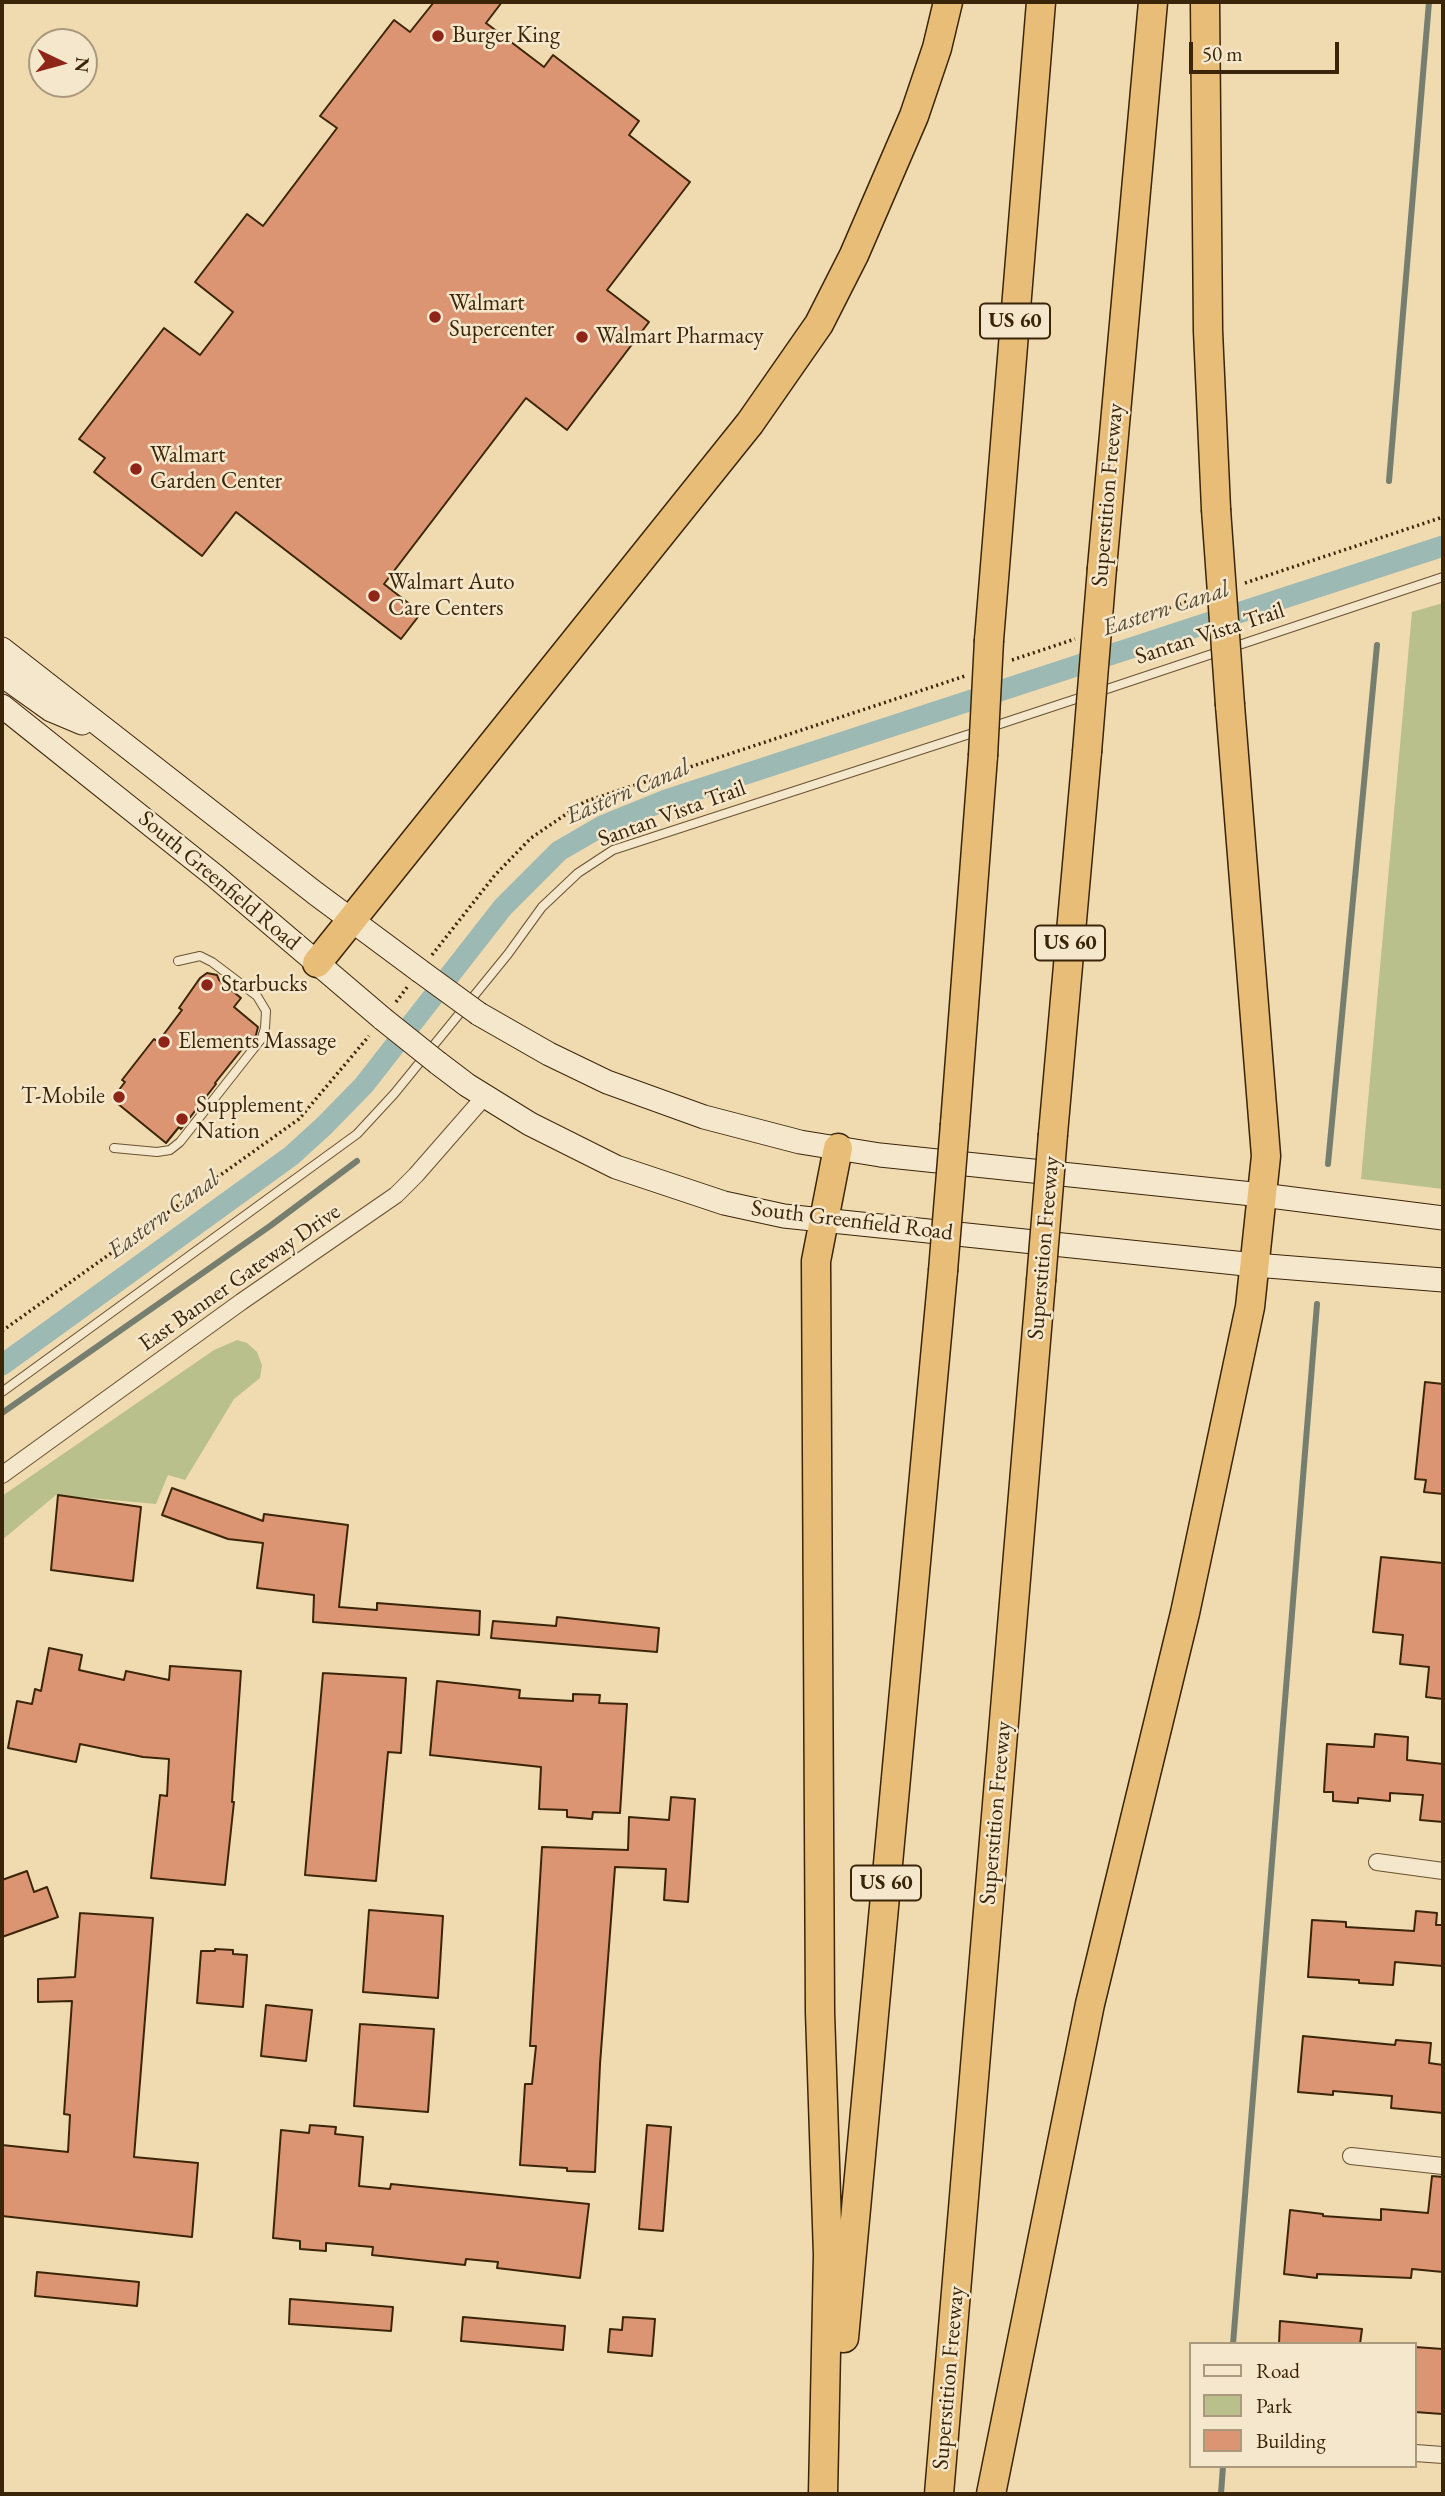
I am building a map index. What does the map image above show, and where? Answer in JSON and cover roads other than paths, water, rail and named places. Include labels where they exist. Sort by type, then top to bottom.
[{"type":"highway","points":[[317,964],[750,423],[819,324],[854,256],[914,116],[937,48],[948,2]]},
{"type":"highway","name":"US 60","points":[[829,2494],[943,1271],[983,756],[995,652],[1041,2]]},
{"type":"highway","name":"Superstition Freeway","points":[[939,2494],[1102,568],[1153,2]]},
{"type":"highway","points":[[991,2494],[1090,2004],[1185,1613],[1250,1307],[1266,1156],[1216,509],[1208,331],[1205,2]]},
{"type":"highway","points":[[823,2494],[828,2255],[820,2012],[816,1261],[838,1149]]},
{"type":"main road","name":"South Greenfield Road","points":[[2,649],[352,920],[424,966],[479,1014],[549,1054],[607,1082],[658,1102],[756,1132],[838,1149],[1262,1195],[1443,1218]]},
{"type":"main road","points":[[2,675],[51,710],[114,737]]},
{"type":"main road","name":"South Greenfield Road","points":[[2,705],[215,876],[438,1063],[485,1096],[548,1134],[617,1167],[724,1203],[823,1222],[1255,1265],[1443,1280]]},
{"type":"street","name":"East Banner Gateway Drive","points":[[2,1475],[230,1310],[396,1195],[485,1096]]},
{"type":"street","points":[[1377,1862],[1443,1871]]},
{"type":"street","points":[[1351,2156],[1443,2166]]},
{"type":"street","points":[[1417,2453],[1443,2455]]},
{"type":"lane","name":"Santan Vista Trail","points":[[2,1392],[356,1134],[394,1094],[508,954],[542,907],[578,873],[613,850],[1443,577]]},
{"type":"lane","points":[[114,1148],[157,1152],[170,1150],[180,1142],[262,1038],[265,1011],[257,996],[200,956],[178,961]]},
{"type":"waterway","points":[[1389,481],[1429,2]]},
{"type":"waterway","name":"Eastern Canal","points":[[2,1365],[291,1156],[364,1085],[503,907],[559,851],[602,826],[666,800],[1443,546]]},
{"type":"waterway","points":[[1328,1164],[1377,645]]},
{"type":"waterway","points":[[2,1413],[270,1226],[357,1161]]},
{"type":"waterway","points":[[1233,2342],[1317,1304]]},
{"type":"waterway","points":[[1221,2494],[1223,2468]]},
{"type":"place","name":"Burger King","points":[[438,36]]},
{"type":"place","name":"Walmart Supercenter","points":[[435,317]]},
{"type":"place","name":"Walmart Pharmacy","points":[[582,337]]},
{"type":"place","name":"Walmart Garden Center","points":[[136,469]]},
{"type":"place","name":"Walmart Auto Care Centers","points":[[374,596]]},
{"type":"place","name":"Starbucks","points":[[207,985]]},
{"type":"place","name":"Elements Massage","points":[[164,1042]]},
{"type":"place","name":"T-Mobile","points":[[119,1097]]},
{"type":"place","name":"Supplement Nation","points":[[182,1119]]}]
